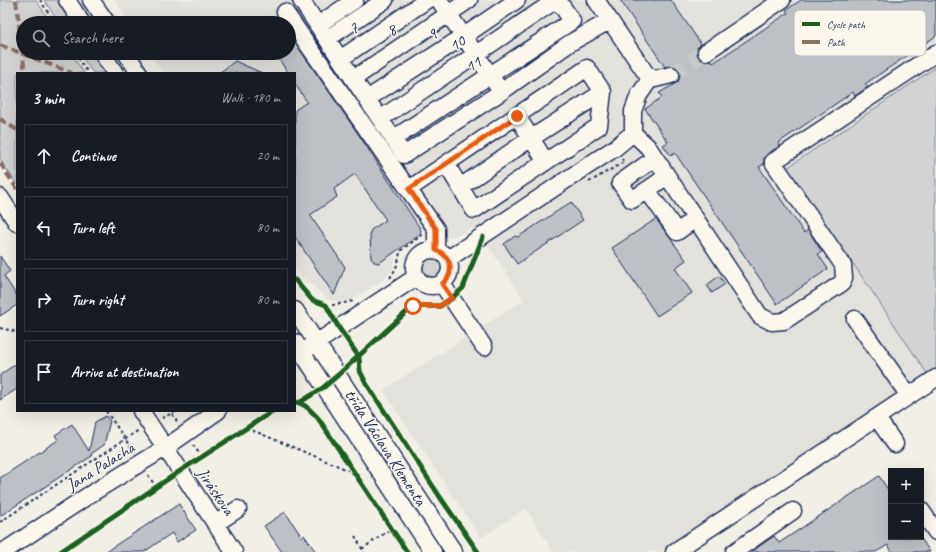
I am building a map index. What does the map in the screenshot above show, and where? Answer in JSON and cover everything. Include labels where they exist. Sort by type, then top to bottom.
[{"type":"street","points":[[67,0],[77,16]]},
{"type":"street","points":[[91,0],[102,16]]},
{"type":"street","points":[[318,25],[355,0]]},
{"type":"street","points":[[327,39],[385,0]]},
{"type":"street","name":"7","points":[[340,60],[427,0]]},
{"type":"street","points":[[439,0],[501,92]]},
{"type":"street","name":"8","points":[[353,79],[469,0]]},
{"type":"street","name":"9","points":[[367,99],[517,0]]},
{"type":"street","name":"11","points":[[393,139],[572,21],[557,0]]},
{"type":"street","name":"10","points":[[380,119],[557,0]]},
{"type":"street","points":[[596,0],[647,75],[655,79],[662,79],[671,75]]},
{"type":"street","points":[[706,52],[782,0]]},
{"type":"street","points":[[306,2],[318,25],[340,60],[404,155],[501,92],[570,43],[609,21]]},
{"type":"street","points":[[285,12],[288,16]]},
{"type":"street","points":[[296,28],[436,229],[440,249],[450,270],[449,276],[442,284],[430,287],[420,282],[414,272],[415,261],[423,252],[440,249],[483,237],[615,148],[633,132]]},
{"type":"street","points":[[651,78],[639,95],[633,111],[633,132],[648,147],[760,316],[772,322],[784,321],[842,283],[844,278],[842,265],[773,162],[936,53]]},
{"type":"street","points":[[107,60],[114,72]]},
{"type":"street","points":[[131,60],[138,72]]},
{"type":"street","points":[[409,189],[587,68],[603,92],[599,126],[474,210],[446,164]]},
{"type":"street","points":[[460,187],[530,139],[603,92]]},
{"type":"street","points":[[517,116],[530,139],[546,162]]},
{"type":"street","points":[[655,158],[620,183],[632,200],[667,176]]},
{"type":"street","points":[[647,190],[676,232],[695,219]]},
{"type":"street","points":[[0,197],[16,221]]},
{"type":"street","points":[[297,351],[317,343],[416,277]]},
{"type":"street","points":[[442,284],[484,347]]},
{"type":"street","name":"třída Václava Klementa","points":[[296,312],[454,552]]},
{"type":"street","points":[[855,319],[909,396]]},
{"type":"street","name":"třída Václava Klementa","points":[[297,351],[433,552]]},
{"type":"street","points":[[674,552],[936,378]]},
{"type":"street","name":"Jana Palacha","points":[[3,552],[88,495],[165,448],[217,412]]},
{"type":"street","name":"Jiráskova","points":[[145,417],[234,552]]},
{"type":"street","points":[[877,418],[895,444]]},
{"type":"street","points":[[215,524],[238,509]]},
{"type":"street","points":[[734,552],[793,511]]},
{"type":"street","points":[[924,514],[936,532]]},
{"type":"path","points":[[40,0],[50,16]]},
{"type":"path","points":[[80,60],[87,72]]},
{"type":"path","points":[[388,280],[395,270],[399,260],[400,251],[423,234],[440,249]]},
{"type":"path","points":[[324,305],[354,301],[360,298]]},
{"type":"path","points":[[324,305],[339,328]]},
{"type":"path","points":[[0,328],[16,332]]},
{"type":"path","points":[[107,412],[135,455]]},
{"type":"path","points":[[0,522],[125,439],[145,417],[172,412]]},
{"type":"path","points":[[240,432],[253,424]]},
{"type":"path","points":[[247,428],[355,473]]},
{"type":"path","points":[[180,471],[208,453]]},
{"type":"path","points":[[351,467],[360,480]]},
{"type":"path","points":[[145,471],[156,487]]},
{"type":"path","points":[[149,492],[162,483]]},
{"type":"path","points":[[388,523],[395,534]]},
{"type":"path","points":[[362,549],[391,529]]},
{"type":"path","points":[[355,536],[364,552]]},
{"type":"shaded area","points":[[0,0],[36,0],[46,16],[16,16],[16,60],[76,60],[83,72],[16,72],[16,183],[0,159]]},
{"type":"shaded area","points":[[44,0],[61,0],[71,16],[54,16]]},
{"type":"shaded area","points":[[115,0],[936,0],[936,67],[787,168],[928,375],[659,552],[553,552],[526,508],[481,538],[383,390],[524,300],[476,227],[449,238],[415,228],[394,243],[395,260],[392,271],[386,278],[353,299],[339,302],[328,300],[296,271],[296,72],[162,72],[155,60],[296,60],[296,16],[125,16]]},
{"type":"shaded area","points":[[84,60],[101,60],[108,72],[92,72]]},
{"type":"shaded area","points":[[936,67],[936,370],[928,375],[787,168]]},
{"type":"shaded area","points":[[432,259],[438,262],[441,268],[438,274],[432,277],[426,274],[423,268],[426,262]]},
{"type":"building","points":[[620,0],[671,0],[701,44],[697,48],[698,57],[702,61],[711,60],[713,63],[788,13],[786,10],[801,0],[936,0],[936,36],[926,43],[926,10],[794,10],[794,56],[906,56],[865,84],[868,87],[855,96],[853,92],[778,143],[780,146],[767,154],[764,158],[764,164],[759,167],[804,233],[808,230],[822,252],[818,254],[828,269],[777,304],[675,153],[671,156],[663,145],[668,142],[645,109],[662,97],[659,93],[678,82],[680,72],[678,68],[674,66],[665,67]]},
{"type":"building","points":[[296,44],[359,135],[421,230],[420,235],[379,263],[374,262],[371,258],[370,233],[371,230],[386,220],[355,174],[334,189],[337,197],[310,215],[345,267],[334,295],[296,238],[296,109],[307,102],[296,86],[296,72],[287,72],[280,60],[296,60]]},
{"type":"building","points":[[235,61],[260,72],[220,72]]},
{"type":"building","points":[[571,202],[583,220],[517,264],[504,244],[515,236],[518,237]]},
{"type":"building","points":[[656,219],[686,260],[675,268],[692,293],[657,316],[612,248]]},
{"type":"building","points":[[0,256],[10,271],[4,276],[16,294],[16,306],[0,316]]},
{"type":"building","points":[[719,276],[725,284],[712,293],[707,285]]},
{"type":"building","points":[[16,364],[16,390],[0,400],[0,375]]},
{"type":"building","points":[[106,416],[110,421],[104,445],[91,454],[92,456],[0,516],[0,478],[58,440],[55,435],[72,424],[89,451],[95,422]]},
{"type":"building","points":[[879,476],[888,490],[888,540],[922,540],[930,552],[892,552],[888,545],[876,552],[751,552],[774,536],[779,543]]},
{"type":"building","points":[[179,504],[196,530],[177,542],[172,533],[144,552],[105,552]]},
{"type":"building","points":[[285,512],[302,537],[304,535],[316,552],[282,552],[264,526]]},
{"type":"tunnel","points":[[671,75],[706,52]]},
{"type":"marked path","points":[[16,0],[18,16]]},
{"type":"marked path","points":[[0,45],[16,51]]},
{"type":"marked path","points":[[23,60],[25,72]]},
{"type":"marked path","points":[[39,60],[69,72]]},
{"type":"marked path","points":[[0,119],[16,129]]},
{"type":"marked path","points":[[0,163],[16,187]]},
{"type":"cycle path","points":[[299,403],[324,387],[413,306],[440,306],[452,298],[463,288],[483,237]]},
{"type":"cycle path","points":[[296,281],[312,300],[326,305],[339,328],[359,357],[360,371],[366,383],[440,497],[478,552]]},
{"type":"cycle path","points":[[296,402],[305,406],[318,418],[407,552]]},
{"type":"cycle path","points":[[60,552],[180,471],[271,412]]},
{"type":"route","points":[[413,306],[440,306],[452,298],[442,284],[449,276],[450,265],[444,255],[436,250],[436,229],[409,189],[517,116]]}]
